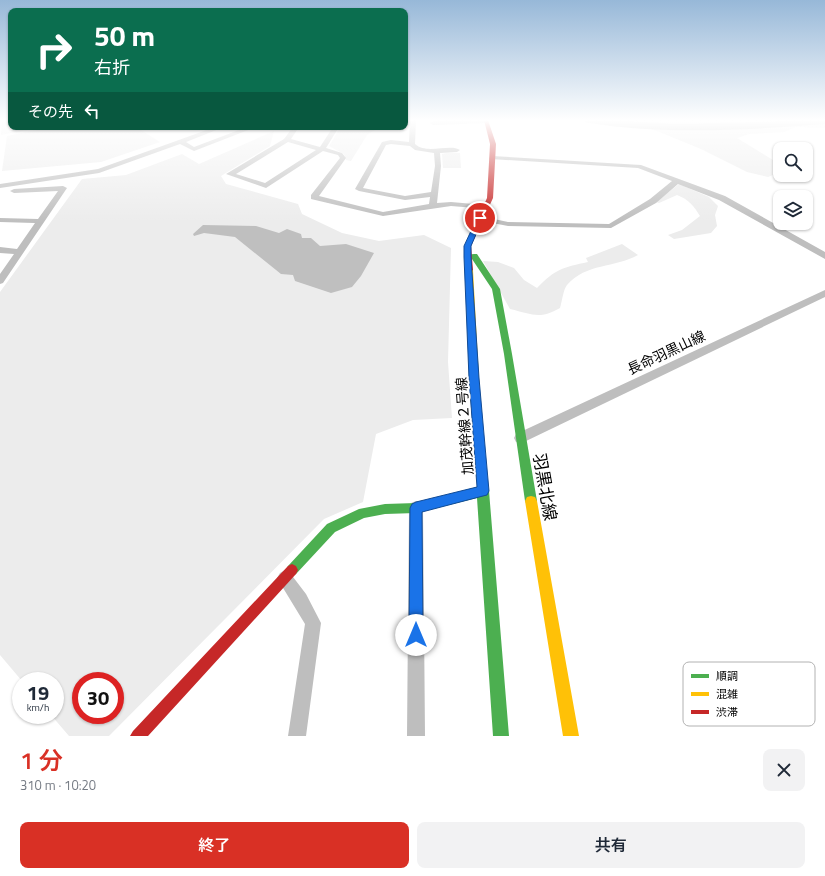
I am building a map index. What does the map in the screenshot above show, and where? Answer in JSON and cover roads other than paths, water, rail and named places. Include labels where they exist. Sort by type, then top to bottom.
[{"type":"street","points":[[0,186],[94,172],[145,154]]},
{"type":"street","points":[[263,154],[230,174],[266,186],[314,154]]},
{"type":"street","points":[[340,154],[343,158],[314,197],[382,214],[451,204],[484,207]]},
{"type":"street","points":[[378,154],[359,189],[405,198],[434,194]]},
{"type":"street","points":[[433,206],[438,166],[437,154]]},
{"type":"street","name":"加茂幹線２号線","points":[[492,154],[490,198],[484,207],[468,246],[468,257],[474,378],[501,736]]},
{"type":"street","points":[[492,158],[639,166],[722,198],[825,256]]},
{"type":"street","points":[[480,218],[508,224],[611,226],[653,201],[677,181]]},
{"type":"street","points":[[0,192],[63,188],[0,281]]},
{"type":"street","points":[[0,220],[40,221]]},
{"type":"street","points":[[0,250],[21,252]]},
{"type":"street","name":"羽黒北線","points":[[468,257],[474,256],[496,289],[571,736]]},
{"type":"street","name":"長命羽黒山線","points":[[520,438],[825,293]]},
{"type":"street","points":[[138,736],[331,528],[363,513],[385,509],[416,508],[483,491]]},
{"type":"street","points":[[416,508],[416,736]]},
{"type":"street","points":[[285,578],[313,622],[297,736]]}]
